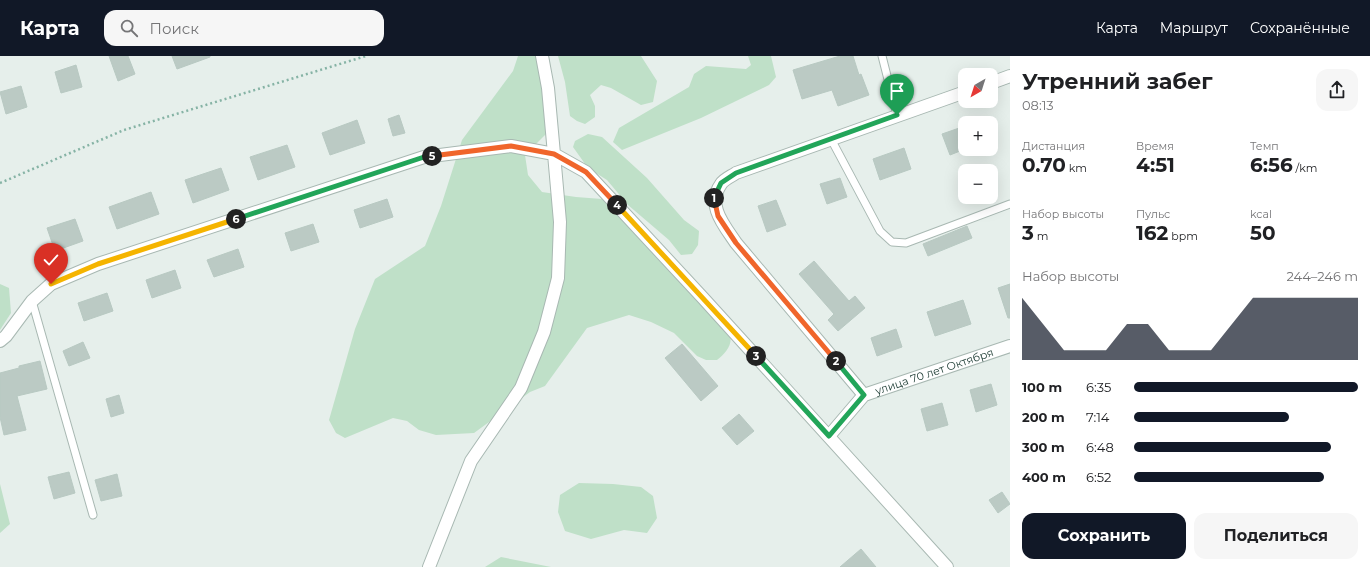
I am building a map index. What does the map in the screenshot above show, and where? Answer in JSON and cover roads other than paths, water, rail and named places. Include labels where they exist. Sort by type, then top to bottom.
[{"type":"street","points":[[429,567],[471,461],[521,388],[544,332],[558,278],[560,222],[548,88],[542,56]]},
{"type":"street","points":[[998,80],[1010,76]]},
{"type":"street","points":[[864,395],[736,243],[718,216],[714,198],[721,183],[736,173],[958,94]]},
{"type":"street","points":[[0,342],[32,301],[51,284],[98,264],[424,157],[511,146],[554,154],[586,172],[703,298],[947,567]]},
{"type":"street","name":"улица 70 лет Октября","points":[[829,436],[864,395],[1010,346]]},
{"type":"lane","points":[[882,56],[897,115]]},
{"type":"lane","points":[[831,139],[880,231],[892,242],[906,243],[1010,204]]},
{"type":"lane","points":[[32,301],[93,515]]}]
